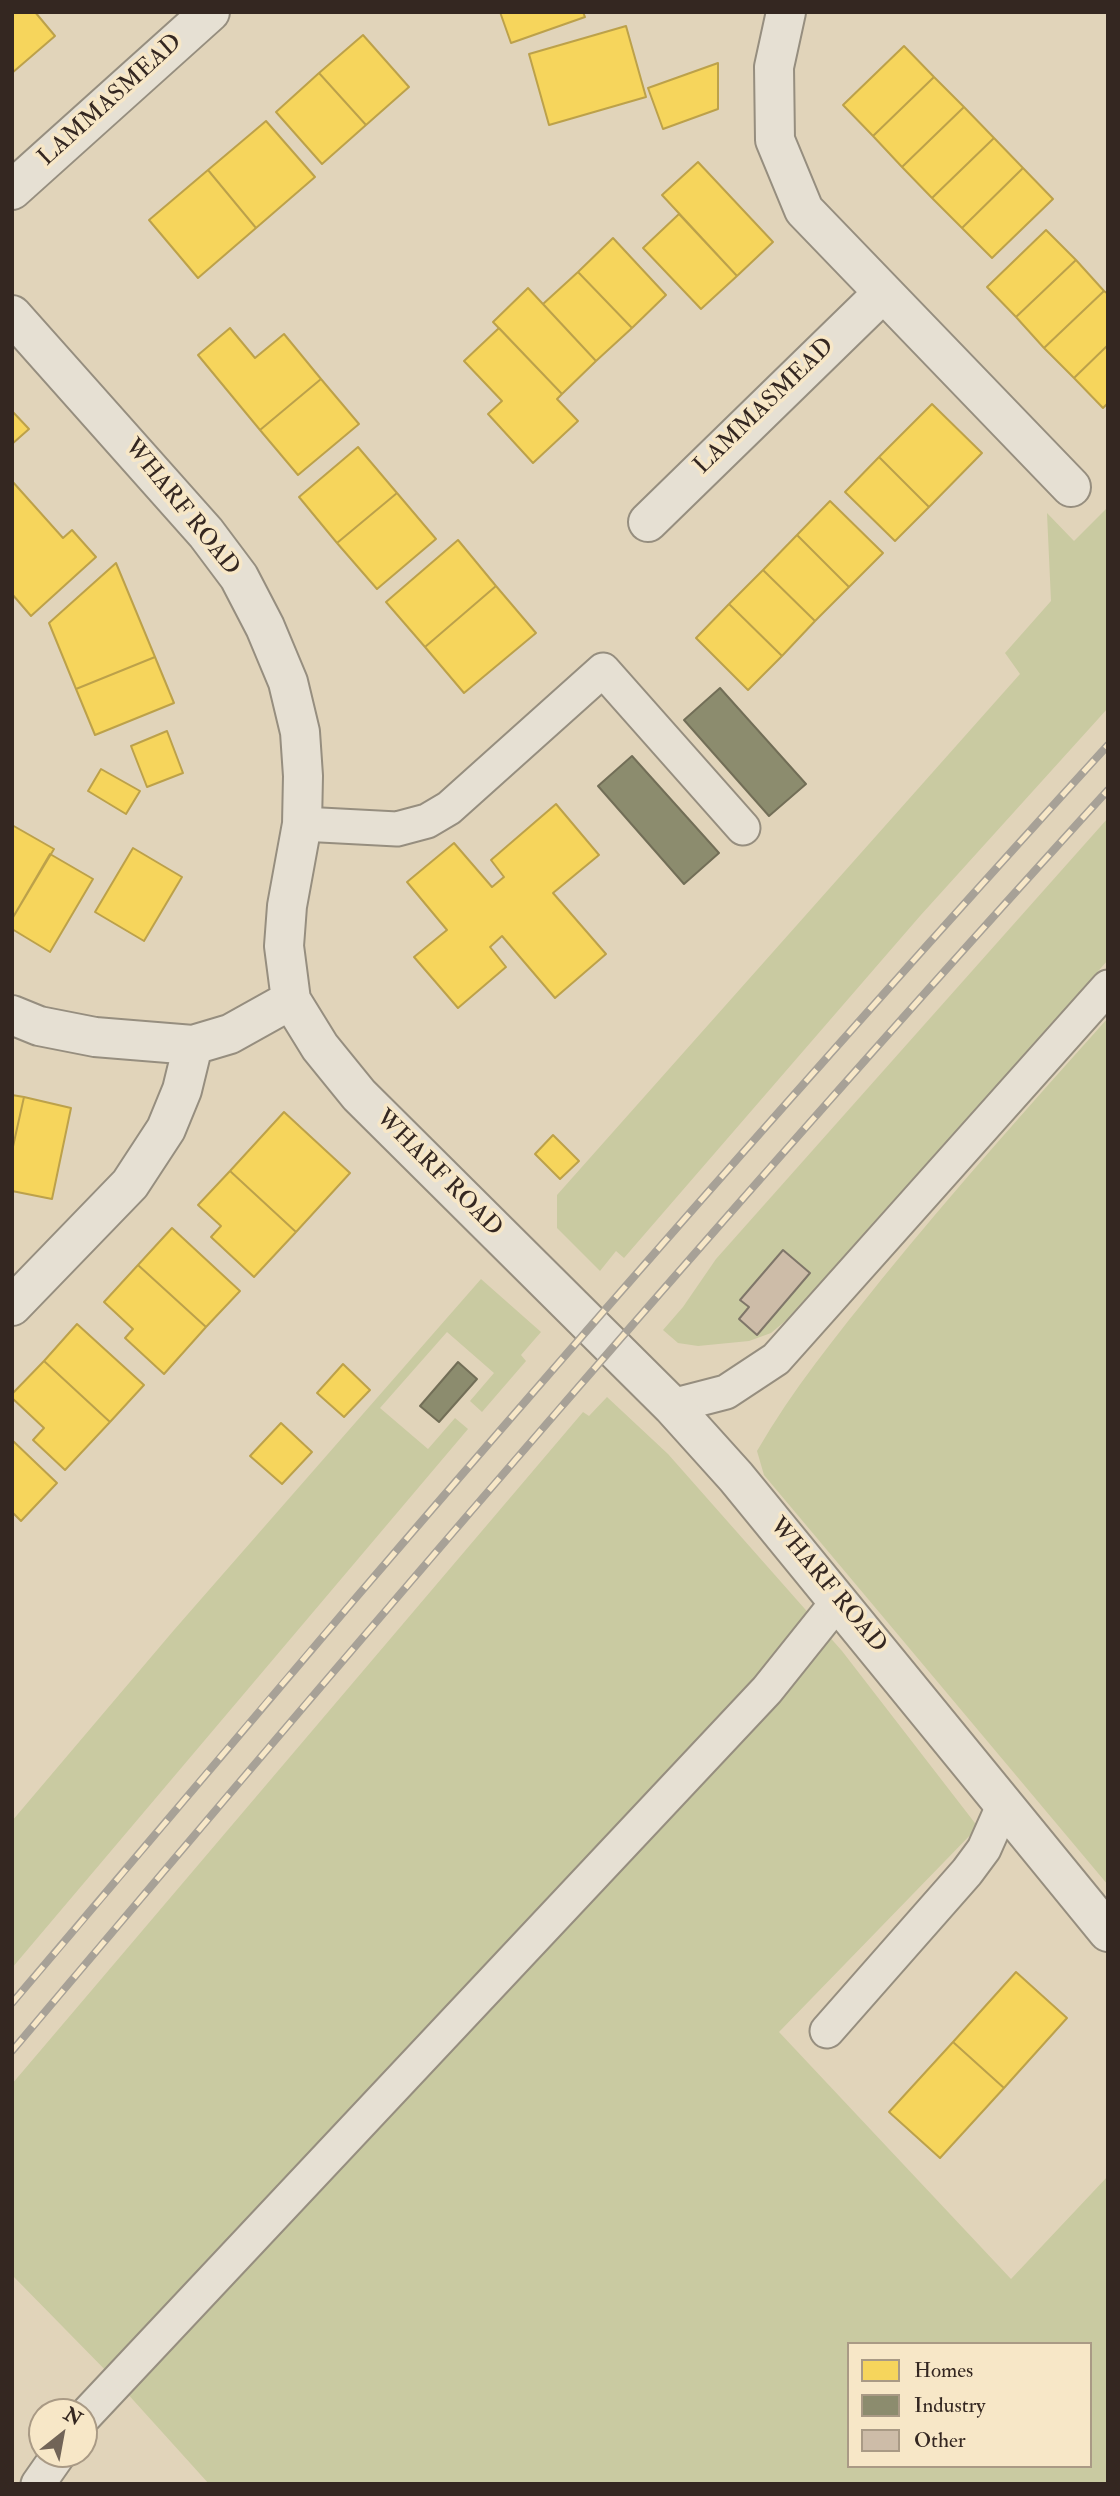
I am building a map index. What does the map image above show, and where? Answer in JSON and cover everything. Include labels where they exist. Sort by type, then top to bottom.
[{"type":"street","name":"LAMMASMEAD","points":[[12,190],[210,12]]},
{"type":"street","points":[[786,12],[774,67],[775,140],[804,210],[1071,487]]},
{"type":"street","name":"LAMMASMEAD","points":[[648,522],[883,293]]},
{"type":"street","name":"WHARF ROAD","points":[[12,315],[206,533],[239,577],[265,627],[288,682],[300,732],[302,824],[287,906],[284,946],[291,1000],[320,1047],[359,1095],[672,1406],[736,1477],[1108,1932]]},
{"type":"street","points":[[12,1015],[39,1026],[94,1037],[193,1045],[230,1034],[291,1000]]},
{"type":"street","points":[[12,1306],[130,1184],[166,1129],[182,1090],[193,1045]]},
{"type":"lane","points":[[302,824],[397,829],[427,821],[449,808],[603,670],[743,828]]},
{"type":"lane","points":[[672,1406],[726,1392],[776,1359],[1108,987]]},
{"type":"lane","points":[[98,2402],[767,1690],[839,1600]]},
{"type":"lane","points":[[827,2031],[967,1872],[984,1850],[1004,1804]]},
{"type":"lane","points":[[38,2484],[49,2468]]},
{"type":"green space","points":[[1108,507],[1108,708],[920,916],[624,1258],[616,1251],[600,1271],[557,1228],[557,1195],[1020,674],[1005,653],[1051,601],[1047,513],[1074,541]]},
{"type":"green space","points":[[1108,818],[1108,960],[802,1307],[771,1333],[749,1341],[698,1346],[678,1343],[663,1330],[683,1307],[716,1259]]},
{"type":"green space","points":[[1108,1018],[1108,1885],[764,1475],[757,1451],[800,1385],[881,1280]]},
{"type":"green space","points":[[481,1279],[541,1332],[521,1355],[526,1361],[482,1412],[470,1401],[494,1373],[447,1332],[380,1408],[428,1449],[455,1418],[468,1429],[12,1968],[12,1821],[174,1630]]},
{"type":"green space","points":[[607,1397],[668,1454],[842,1651],[978,1827],[779,2032],[1011,2279],[1108,2176],[1108,2484],[209,2484],[116,2381],[12,2275],[12,2084],[583,1412],[589,1416]]},
{"type":"building: Homes","points":[[12,12],[35,12],[55,36],[12,73]]},
{"type":"building: Homes","points":[[500,12],[583,12],[585,17],[511,43]]},
{"type":"building: Homes","points":[[626,26],[646,97],[549,125],[529,54]]},
{"type":"building: Homes","points":[[363,35],[409,87],[366,125],[319,73]]},
{"type":"building: Homes","points":[[904,46],[934,77],[873,136],[843,105]]},
{"type":"building: Homes","points":[[718,63],[718,109],[663,129],[648,88]]},
{"type":"building: Homes","points":[[319,73],[366,125],[322,164],[276,112]]},
{"type":"building: Homes","points":[[934,77],[964,107],[902,167],[873,136]]},
{"type":"building: Homes","points":[[964,107],[994,138],[932,198],[902,167]]},
{"type":"building: Homes","points":[[266,121],[315,177],[256,228],[208,170]]},
{"type":"building: Homes","points":[[994,138],[1023,168],[962,228],[932,198]]},
{"type":"building: Homes","points":[[698,162],[773,242],[737,276],[662,195]]},
{"type":"building: Homes","points":[[1023,168],[1053,199],[992,258],[962,228]]},
{"type":"building: Homes","points":[[208,170],[256,228],[198,278],[149,220]]},
{"type":"building: Homes","points":[[679,214],[737,276],[701,309],[643,248]]},
{"type":"building: Homes","points":[[1046,230],[1076,260],[1016,317],[987,287]]},
{"type":"building: Homes","points":[[613,238],[666,295],[632,328],[578,272]]},
{"type":"building: Homes","points":[[1076,260],[1104,291],[1044,348],[1016,317]]},
{"type":"building: Homes","points":[[578,272],[632,328],[596,361],[543,304]]},
{"type":"building: Homes","points":[[528,288],[596,361],[562,394],[493,322]]},
{"type":"building: Homes","points":[[1104,291],[1108,294],[1108,345],[1074,378],[1044,348]]},
{"type":"building: Homes","points":[[230,328],[255,358],[284,334],[321,379],[260,430],[198,355]]},
{"type":"building: Homes","points":[[499,328],[562,394],[557,399],[578,421],[533,463],[488,414],[502,401],[464,361]]},
{"type":"building: Homes","points":[[1108,345],[1108,403],[1103,408],[1074,378]]},
{"type":"building: Homes","points":[[321,379],[359,424],[298,475],[260,430]]},
{"type":"building: Homes","points":[[932,404],[982,453],[929,507],[879,457]]},
{"type":"building: Homes","points":[[12,411],[29,429],[12,444]]},
{"type":"building: Homes","points":[[358,447],[397,493],[337,543],[299,497]]},
{"type":"building: Homes","points":[[879,457],[929,507],[895,541],[845,492]]},
{"type":"building: Homes","points":[[12,481],[63,538],[72,530],[96,557],[31,616],[12,594]]},
{"type":"building: Homes","points":[[397,493],[436,539],[377,589],[337,543]]},
{"type":"building: Homes","points":[[830,501],[883,553],[849,587],[797,535]]},
{"type":"building: Homes","points":[[797,535],[849,587],[815,621],[763,570]]},
{"type":"building: Homes","points":[[458,540],[496,586],[425,647],[386,602]]},
{"type":"building: Homes","points":[[116,563],[155,657],[76,689],[49,623]]},
{"type":"building: Homes","points":[[763,570],[815,621],[782,656],[729,604]]},
{"type":"building: Homes","points":[[496,586],[536,633],[464,693],[425,647]]},
{"type":"building: Homes","points":[[729,604],[782,656],[748,690],[696,638]]},
{"type":"building: Homes","points":[[155,657],[174,703],[95,735],[76,689]]},
{"type":"building: Homes","points":[[167,731],[183,773],[147,787],[131,746]]},
{"type":"building: Homes","points":[[101,769],[140,791],[126,814],[88,791]]},
{"type":"building: Homes","points":[[556,804],[599,855],[553,893],[606,954],[555,998],[502,936],[490,947],[506,967],[458,1008],[414,957],[447,930],[407,882],[454,843],[492,887],[504,877],[491,860]]},
{"type":"building: Homes","points":[[12,825],[54,849],[12,919]]},
{"type":"building: Homes","points":[[133,848],[182,877],[144,941],[95,912]]},
{"type":"building: Homes","points":[[50,854],[93,879],[50,952],[12,929],[12,919]]},
{"type":"building: Homes","points":[[12,1095],[24,1097],[12,1151]]},
{"type":"building: Homes","points":[[24,1097],[71,1108],[52,1199],[12,1191],[12,1151]]},
{"type":"building: Homes","points":[[284,1112],[350,1173],[296,1232],[230,1171]]},
{"type":"building: Homes","points":[[553,1135],[579,1161],[560,1179],[535,1154]]},
{"type":"building: Homes","points":[[230,1171],[296,1232],[254,1277],[211,1237],[221,1226],[198,1205]]},
{"type":"building: Homes","points":[[172,1228],[240,1291],[206,1327],[138,1265]]},
{"type":"building: Homes","points":[[138,1265],[206,1327],[164,1374],[125,1338],[133,1329],[104,1302]]},
{"type":"building: Homes","points":[[77,1324],[144,1385],[110,1422],[44,1361]]},
{"type":"building: Homes","points":[[44,1361],[110,1422],[65,1470],[33,1440],[44,1428],[12,1398],[12,1394]]},
{"type":"building: Homes","points":[[343,1364],[370,1390],[344,1417],[317,1393]]},
{"type":"building: Homes","points":[[281,1423],[312,1452],[282,1484],[250,1456]]},
{"type":"building: Homes","points":[[12,1440],[57,1483],[21,1521],[12,1512]]},
{"type":"building: Homes","points":[[1016,1972],[1067,2018],[1004,2088],[953,2042]]},
{"type":"building: Homes","points":[[953,2042],[1004,2088],[940,2158],[889,2112]]},
{"type":"building: Industry","points":[[720,688],[806,784],[769,816],[684,720]]},
{"type":"building: Industry","points":[[632,756],[719,853],[684,884],[598,786]]},
{"type":"building: Industry","points":[[458,1362],[477,1379],[439,1422],[420,1406]]},
{"type":"building: Other","points":[[783,1250],[810,1273],[757,1335],[739,1319],[749,1307],[740,1300]]},
{"type":"railway","points":[[12,2003],[540,1384],[822,1063],[1108,745]]},
{"type":"railway","points":[[12,2051],[554,1415],[829,1101],[1108,790]]}]
